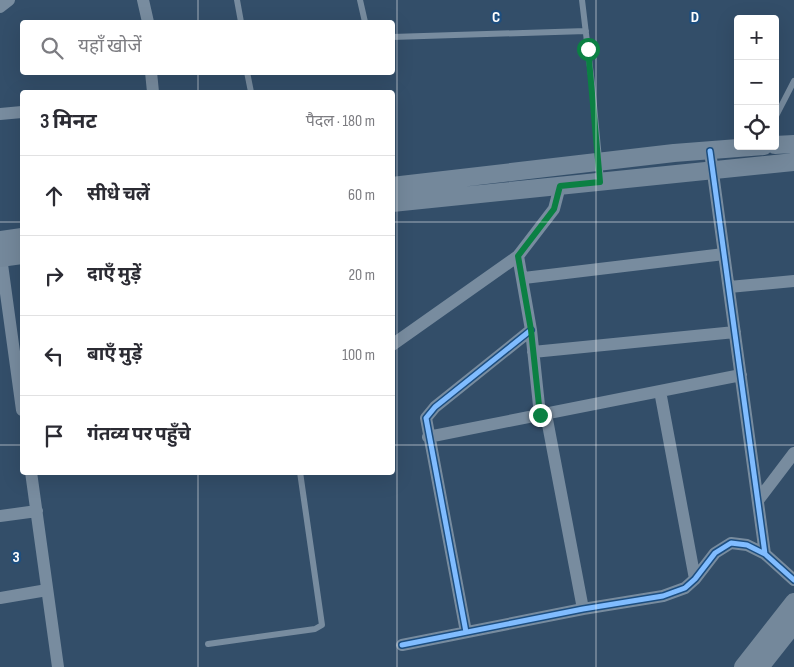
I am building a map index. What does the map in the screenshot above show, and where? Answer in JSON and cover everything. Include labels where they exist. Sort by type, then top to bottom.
[{"type":"main road","points":[[779,145],[794,144]]},
{"type":"main road","points":[[395,186],[734,148]]},
{"type":"main road","points":[[395,204],[794,162]]},
{"type":"main road","points":[[0,252],[20,238]]},
{"type":"main road","points":[[0,252],[20,254]]},
{"type":"main road","points":[[743,667],[794,602]]},
{"type":"main road","points":[[760,667],[794,624]]},
{"type":"street","points":[[0,6],[9,0]]},
{"type":"street","points":[[144,0],[148,20]]},
{"type":"street","points":[[152,75],[153,90]]},
{"type":"street","points":[[0,114],[20,112]]},
{"type":"street","points":[[710,150],[765,554]]},
{"type":"street","points":[[395,344],[518,256],[554,209],[560,186]]},
{"type":"street","points":[[0,252],[20,396]]},
{"type":"street","points":[[524,278],[724,254]]},
{"type":"street","points":[[518,256],[524,278],[543,414],[583,609]]},
{"type":"street","points":[[729,287],[794,281]]},
{"type":"street","points":[[466,632],[428,437],[426,418],[429,413],[531,330]]},
{"type":"street","points":[[533,352],[735,332]]},
{"type":"street","points":[[428,437],[741,375]]},
{"type":"street","points":[[660,391],[695,579]]},
{"type":"street","points":[[759,499],[794,453]]},
{"type":"street","points":[[31,475],[58,667]]},
{"type":"street","points":[[0,516],[36,511]]},
{"type":"street","points":[[402,645],[583,609],[663,596],[685,588],[695,579],[715,553],[731,543],[747,545],[765,554],[794,580]]},
{"type":"street","points":[[0,598],[48,590]]},
{"type":"lane","points":[[238,0],[241,20]]},
{"type":"lane","points":[[360,0],[365,20]]},
{"type":"lane","points":[[582,0],[600,162],[600,182]]},
{"type":"lane","points":[[395,37],[586,31]]},
{"type":"lane","points":[[248,75],[251,90]]},
{"type":"lane","points":[[779,110],[794,81]]},
{"type":"lane","points":[[208,644],[315,629],[322,625],[300,475]]},
{"type":"cycle path","points":[[710,151],[765,554],[794,580]]},
{"type":"cycle path","points":[[466,632],[426,418],[435,407],[531,330]]},
{"type":"cycle path","points":[[402,645],[583,609],[663,596],[685,588],[695,579],[715,553],[731,543],[747,545],[765,554]]},
{"type":"route","points":[[540,415],[524,278],[518,256],[554,209],[560,186],[600,182],[600,162],[588,49]]}]
